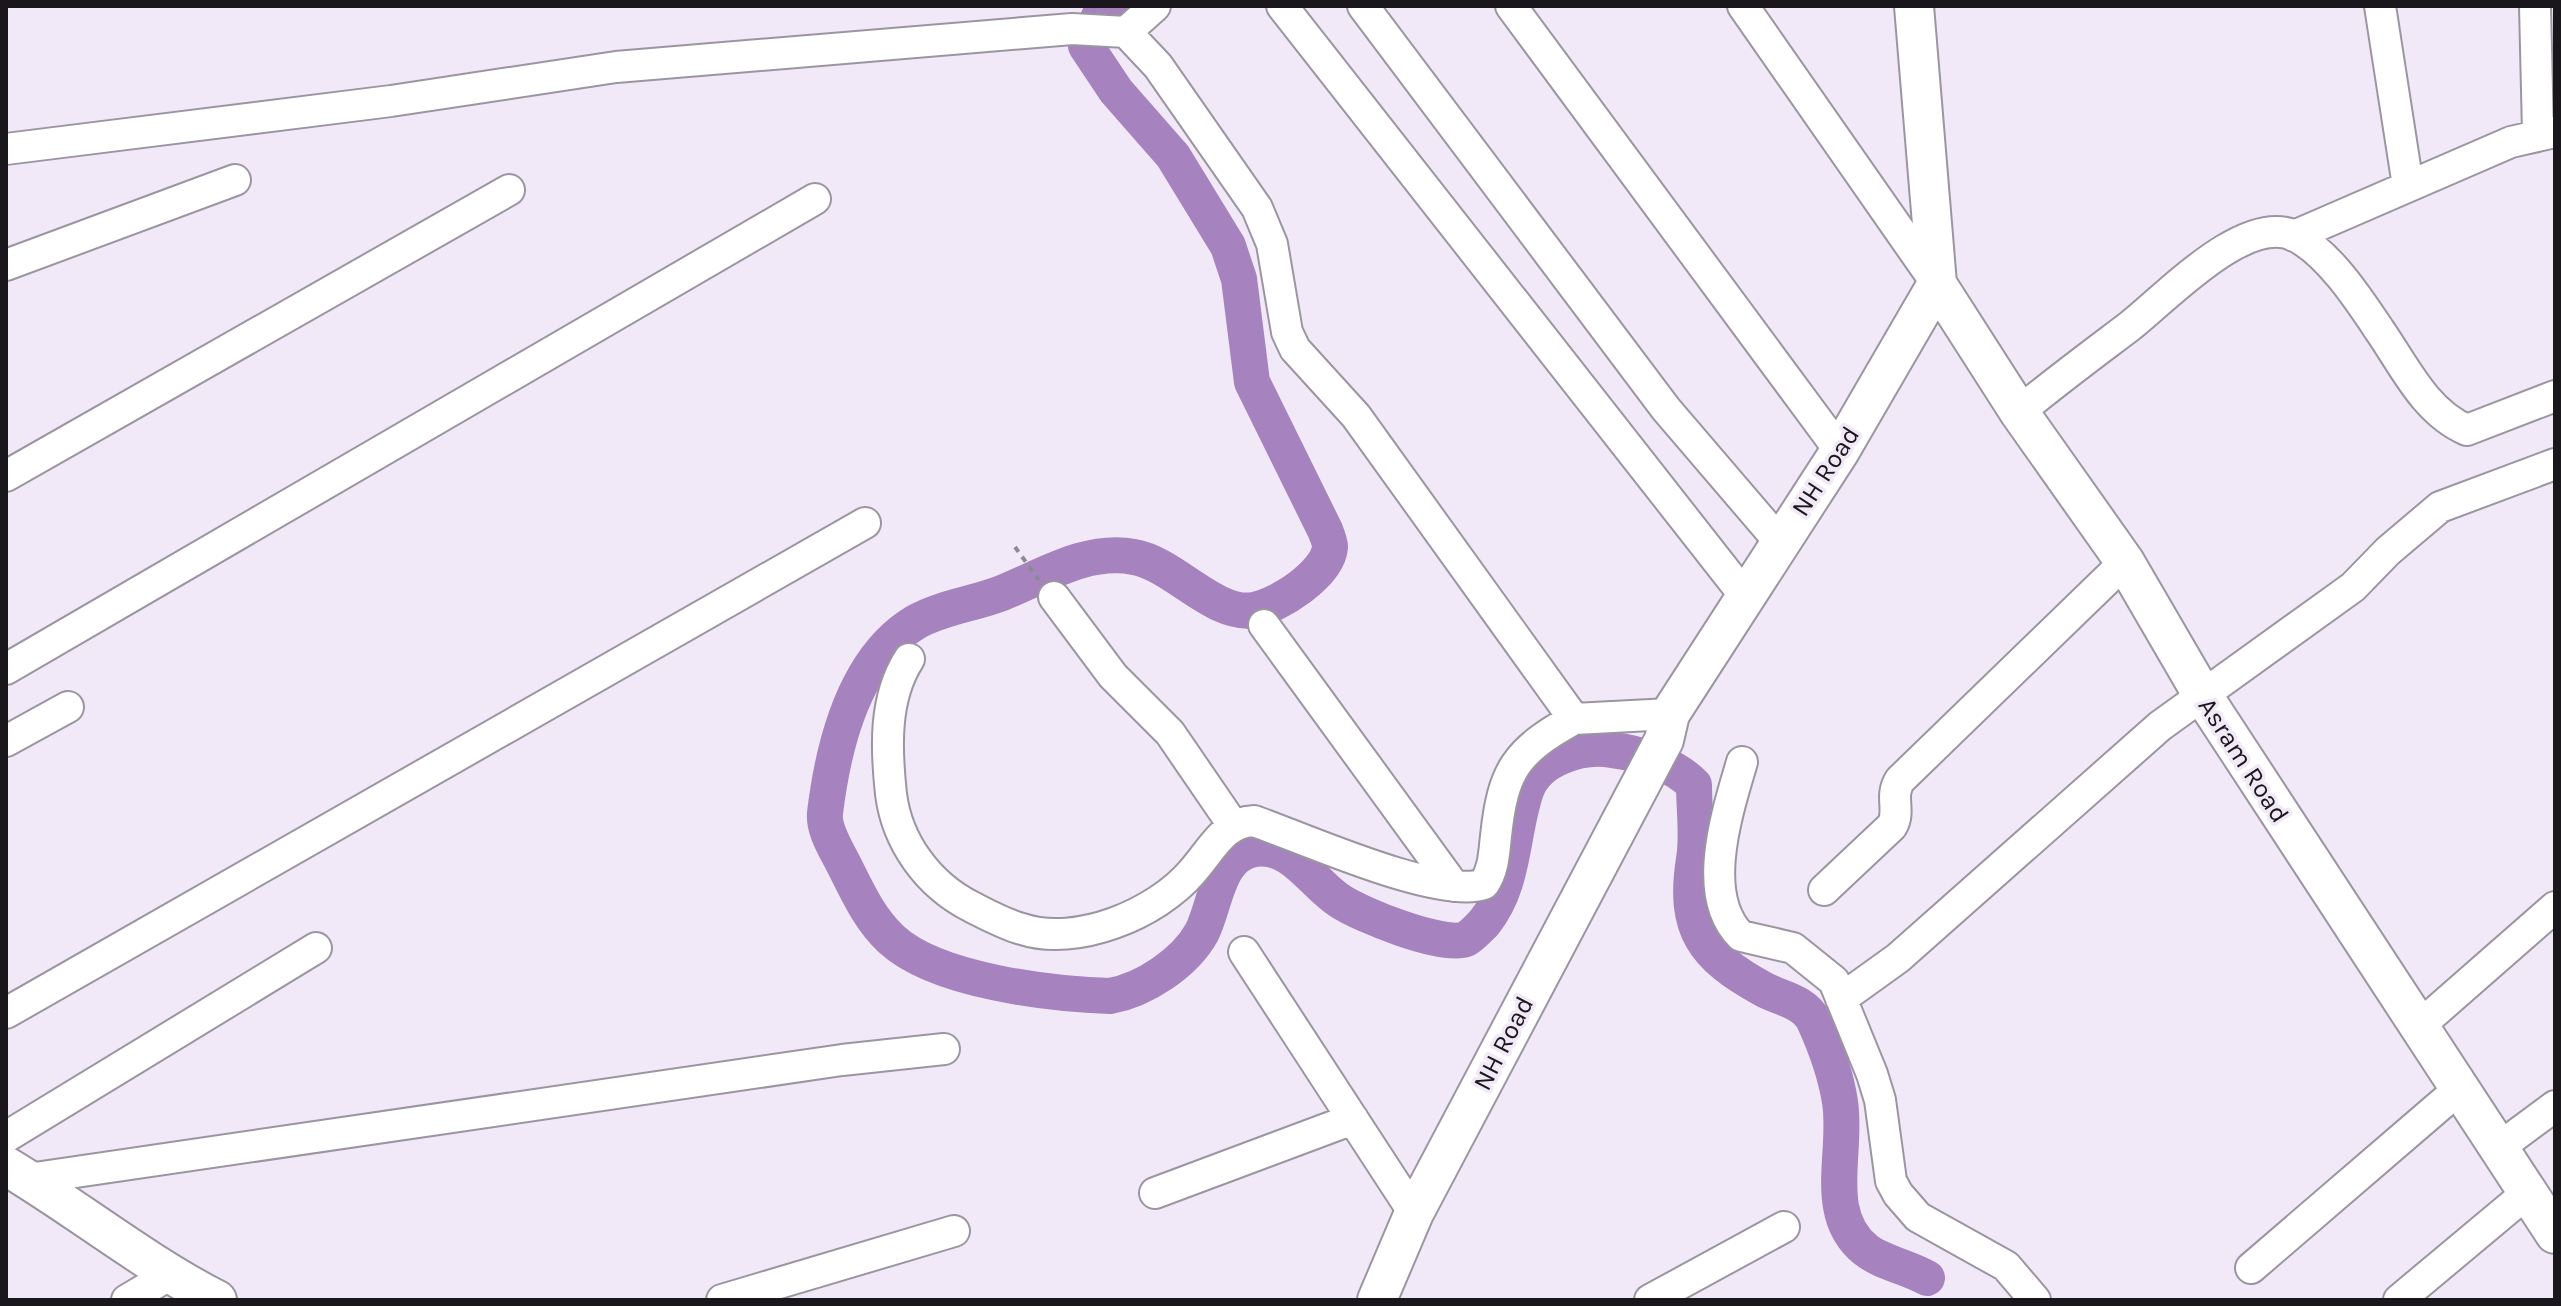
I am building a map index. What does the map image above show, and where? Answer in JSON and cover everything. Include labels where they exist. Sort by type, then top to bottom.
[{"type":"main road","points":[[1914,6],[1937,284]]},
{"type":"main road","name":"NH Road","points":[[1377,1300],[1414,1213],[1667,727],[1779,541],[1840,451],[1937,284]]},
{"type":"main road","name":"Asram Road","points":[[1937,284],[2019,412],[2125,562],[2203,696],[2555,1234]]},
{"type":"main road","points":[[17,1172],[169,1275],[217,1300]]},
{"type":"street","points":[[6,149],[391,101],[616,67],[795,55],[1072,29],[1121,30],[1155,6]]},
{"type":"street","points":[[1282,6],[1745,596]]},
{"type":"street","points":[[1363,6],[1666,409],[1779,541]]},
{"type":"street","points":[[1511,6],[1840,451]]},
{"type":"street","points":[[1743,6],[1937,284]]},
{"type":"street","points":[[2380,6],[2408,186]]},
{"type":"street","points":[[2294,236],[2408,186],[2547,133],[2535,6]]},
{"type":"street","points":[[1121,30],[1158,66],[1257,208],[1272,244],[1287,332],[1295,349],[1356,416],[1574,719]]},
{"type":"street","points":[[6,265],[235,180]]},
{"type":"street","points":[[6,476],[509,190]]},
{"type":"street","points":[[6,669],[815,199]]},
{"type":"street","points":[[2019,412],[2227,247],[2277,233],[2294,236],[2348,286],[2431,406],[2448,422],[2467,430],[2555,396]]},
{"type":"street","points":[[1841,999],[1898,958],[2160,726],[2353,587],[2388,551],[2440,507],[2555,464]]},
{"type":"street","points":[[6,1013],[865,523]]},
{"type":"street","points":[[1824,890],[1892,826],[1896,819],[1893,793],[1900,780],[2125,562]]},
{"type":"street","points":[[1054,597],[1113,676],[1170,733],[1233,825]]},
{"type":"street","points":[[1264,625],[1454,886]]},
{"type":"street","points":[[909,659],[891,695],[891,793],[898,829],[932,879],[961,902],[1024,931],[1061,933],[1100,927],[1160,901],[1190,875],[1233,825],[1254,821],[1400,873],[1454,886],[1484,884],[1493,866],[1499,806],[1512,767],[1539,741],[1574,719],[1667,727]]},
{"type":"street","points":[[6,741],[68,707]]},
{"type":"street","points":[[1742,762],[1723,833],[1719,890],[1726,915],[1734,929],[1749,940],[1778,942],[1813,962],[1834,981],[1880,1100],[1891,1181],[1898,1194],[1918,1217],[2006,1266],[2035,1300]]},
{"type":"street","points":[[2418,1027],[2555,907]]},
{"type":"street","points":[[6,1137],[316,948]]},
{"type":"street","points":[[1244,952],[1414,1213]]},
{"type":"street","points":[[17,1172],[842,1060],[944,1049]]},
{"type":"street","points":[[2251,1268],[2458,1090]]},
{"type":"street","points":[[2497,1149],[2555,1106]]},
{"type":"street","points":[[1155,1193],[1353,1119]]},
{"type":"street","points":[[2399,1300],[2527,1193]]},
{"type":"street","points":[[1650,1300],[1784,1227]]},
{"type":"street","points":[[722,1300],[954,1231]]},
{"type":"street","points":[[127,1300],[169,1275]]},
{"type":"path","points":[[1015,547],[1018,556],[1054,597]]},
{"type":"waterway","points":[[1110,6],[1101,12],[1086,46],[1116,91],[1173,156],[1228,246],[1239,279],[1252,382],[1325,530],[1330,547],[1321,568],[1311,578],[1276,602],[1254,610],[1224,606],[1149,562],[1134,557],[1099,556],[1066,565],[1002,593],[926,617],[895,638],[877,658],[850,707],[834,761],[825,813],[826,827],[832,841],[871,915],[891,939],[911,953],[964,975],[1026,988],[1110,996],[1150,981],[1185,954],[1202,932],[1225,871],[1242,853],[1268,849],[1291,858],[1330,894],[1365,914],[1422,935],[1455,941],[1466,939],[1484,923],[1502,893],[1526,791],[1540,770],[1562,756],[1587,750],[1612,750],[1645,757],[1667,766],[1694,785],[1696,841],[1692,904],[1702,938],[1725,965],[1742,977],[1804,1009],[1818,1030],[1840,1102],[1840,1201],[1852,1235],[1866,1250],[1927,1278]]}]
